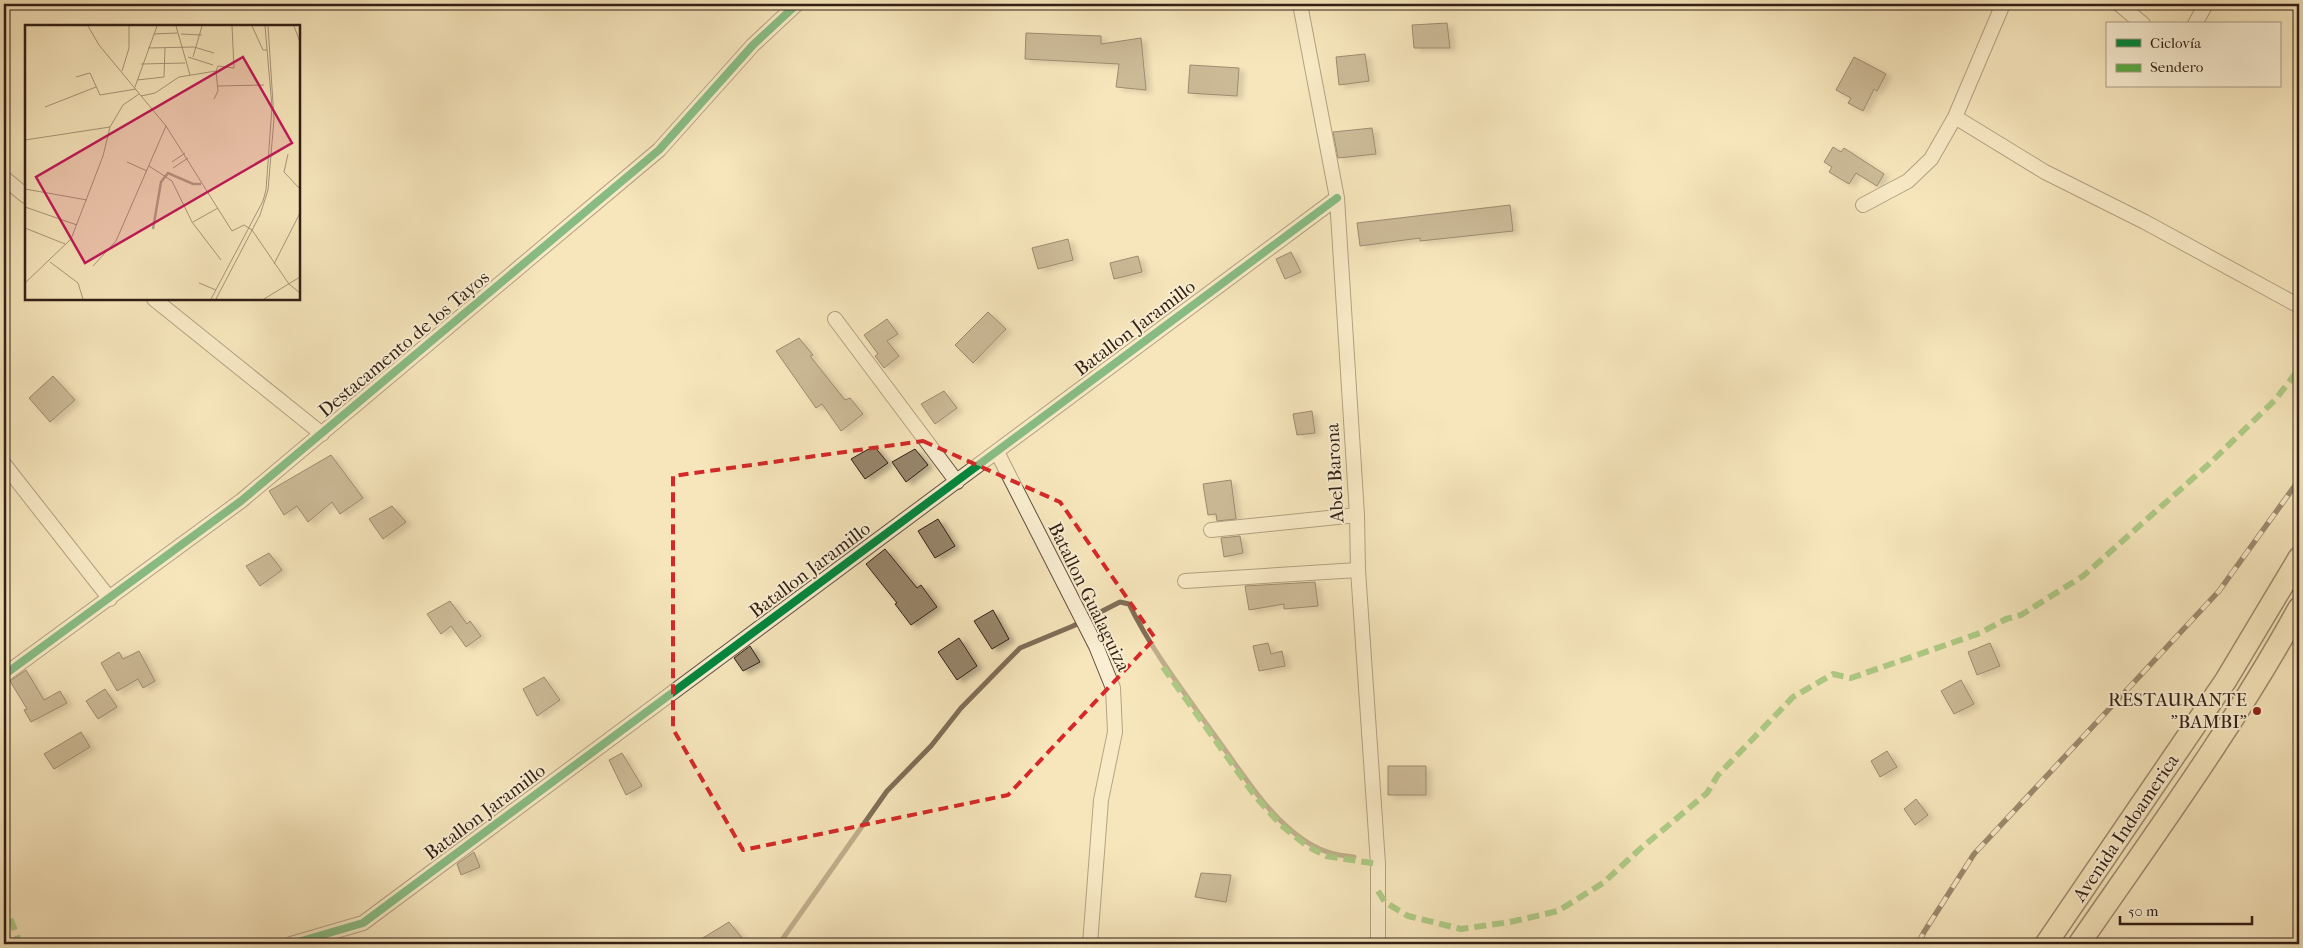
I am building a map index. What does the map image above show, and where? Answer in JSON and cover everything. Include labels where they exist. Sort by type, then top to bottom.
[{"type":"main road","name":"Avenida Indoamerica","points":[[2046,944],[2226,680],[2299,558]]},
{"type":"main road","name":"Avenida Indoamerica","points":[[2079,944],[2193,782],[2267,667],[2299,608]]},
{"type":"street","name":"Destacamento de los Tayos","points":[[4,675],[110,599],[240,501],[659,150],[753,45],[797,4]]},
{"type":"street","name":"Abel Barona","points":[[1300,4],[1337,198],[1357,514],[1358,570],[1378,864],[1378,944]]},
{"type":"street","points":[[1863,205],[1908,182],[1931,159],[1955,117],[2002,4]]},
{"type":"street","points":[[2119,4],[2141,22]]},
{"type":"street","points":[[2196,22],[2206,4]]},
{"type":"street","points":[[1955,117],[2045,172],[2145,222],[2299,306]]},
{"type":"street","points":[[4,178],[25,195]]},
{"type":"street","name":"Batallon Jaramillo","points":[[291,944],[363,923],[1337,198]]},
{"type":"street","points":[[155,300],[322,434]]},
{"type":"street","points":[[835,318],[957,482]]},
{"type":"street","name":"Batallon Gualaguiza","points":[[997,452],[1096,646],[1113,688],[1115,732],[1101,800],[1090,944]]},
{"type":"street","points":[[4,464],[110,599]]},
{"type":"street","points":[[1211,530],[1357,514]]},
{"type":"street","points":[[1185,581],[1358,570]]},
{"type":"highlighted area","points":[[923,441],[1060,502],[1155,638],[1008,795],[743,850],[673,729],[673,476]]},
{"type":"building","points":[[1447,23],[1450,48],[1414,48],[1412,25]]},
{"type":"building","points":[[1026,33],[1101,36],[1101,44],[1141,38],[1146,90],[1116,87],[1119,64],[1025,59]]},
{"type":"building","points":[[1365,54],[1369,81],[1339,85],[1336,57]]},
{"type":"building","points":[[1854,57],[1886,74],[1877,91],[1874,89],[1863,111],[1848,103],[1851,98],[1836,90]]},
{"type":"building","points":[[1190,65],[1239,68],[1237,96],[1188,93]]},
{"type":"building","points":[[1372,128],[1376,154],[1338,158],[1333,132]]},
{"type":"building","points":[[1833,147],[1841,152],[1844,148],[1884,174],[1877,186],[1856,173],[1849,184],[1829,172],[1832,167],[1824,162]]},
{"type":"building","points":[[1510,205],[1513,231],[1420,241],[1420,238],[1360,246],[1357,223]]},
{"type":"building","points":[[1068,239],[1073,260],[1038,269],[1032,248]]},
{"type":"building","points":[[1291,252],[1301,272],[1285,279],[1276,259]]},
{"type":"building","points":[[1138,256],[1142,272],[1114,279],[1110,263]]},
{"type":"building","points":[[988,312],[1006,329],[973,363],[955,345]]},
{"type":"building","points":[[887,319],[898,334],[887,341],[899,356],[884,368],[875,356],[878,354],[864,335]]},
{"type":"building","points":[[799,338],[813,355],[810,356],[845,400],[850,398],[863,414],[841,431],[822,404],[816,408],[776,351]]},
{"type":"building","points":[[53,376],[75,400],[50,422],[29,398]]},
{"type":"building","points":[[944,391],[957,408],[935,424],[921,404]]},
{"type":"building","points":[[1312,411],[1315,433],[1297,435],[1293,414]]},
{"type":"building","points":[[874,446],[888,463],[865,479],[851,459]]},
{"type":"building","points":[[915,449],[928,465],[906,482],[892,462]]},
{"type":"building","points":[[331,455],[363,498],[340,514],[332,502],[308,522],[297,506],[284,515],[269,491]]},
{"type":"building","points":[[1231,480],[1236,519],[1217,521],[1216,514],[1208,515],[1203,484]]},
{"type":"building","points":[[392,506],[406,522],[383,539],[369,519]]},
{"type":"building","points":[[938,519],[955,546],[935,558],[918,531]]},
{"type":"building","points":[[1240,536],[1243,553],[1224,557],[1221,538]]},
{"type":"building","points":[[885,549],[917,588],[921,585],[937,607],[911,625],[895,604],[897,603],[866,564]]},
{"type":"building","points":[[269,553],[282,570],[260,586],[246,566]]},
{"type":"building","points":[[1315,582],[1318,606],[1284,609],[1284,604],[1249,610],[1245,586]]},
{"type":"building","points":[[450,601],[467,624],[470,621],[481,636],[466,647],[451,626],[441,634],[427,614]]},
{"type":"building","points":[[993,610],[1009,639],[992,649],[974,621]]},
{"type":"building","points":[[959,638],[977,666],[957,680],[938,652]]},
{"type":"building","points":[[1268,643],[1271,654],[1282,651],[1285,666],[1259,671],[1253,646]]},
{"type":"building","points":[[1990,643],[2000,666],[1977,675],[1968,652]]},
{"type":"building","points":[[750,646],[760,662],[743,671],[734,658]]},
{"type":"building","points":[[139,651],[155,681],[143,688],[138,679],[117,691],[101,663],[119,652],[123,659]]},
{"type":"building","points":[[26,670],[44,700],[60,691],[67,703],[31,722],[24,710],[27,709],[10,681]]},
{"type":"building","points":[[544,677],[560,700],[537,716],[523,689]]},
{"type":"building","points":[[1961,680],[1974,704],[1954,714],[1941,691]]},
{"type":"building","points":[[105,689],[117,707],[98,719],[86,701]]},
{"type":"building","points":[[81,732],[90,747],[54,769],[44,754]]},
{"type":"building","points":[[1887,751],[1897,767],[1880,777],[1871,761]]},
{"type":"building","points":[[622,753],[642,786],[626,795],[609,760]]},
{"type":"building","points":[[1388,766],[1426,766],[1426,795],[1388,795]]},
{"type":"building","points":[[1916,799],[1928,815],[1915,825],[1904,809]]},
{"type":"building","points":[[474,852],[480,867],[461,875],[457,864]]},
{"type":"building","points":[[1201,873],[1231,875],[1226,902],[1195,897]]},
{"type":"building","points":[[729,922],[747,944],[693,944]]},
{"type":"waterway","points":[[779,944],[887,791],[931,746],[961,708],[1020,648],[1073,626],[1120,602],[1129,604],[1138,622],[1171,674],[1246,780],[1277,817],[1301,838],[1314,846],[1333,854],[1354,857]]},
{"type":"railway","points":[[1918,944],[1974,854],[2219,591],[2299,480]]},
{"type":"marked path","points":[[1378,891],[1385,902],[1408,916],[1461,929],[1510,922],[1558,911],[1603,883],[1707,793],[1718,775],[1793,697],[1833,674],[1851,678],[1980,633],[2006,619],[2021,615],[2083,576],[2209,464],[2275,400],[2299,369]]},
{"type":"marked path","points":[[1163,667],[1255,796],[1281,825],[1307,846],[1326,856],[1378,864]]},
{"type":"marked path","points":[[4,902],[20,944]]},
{"type":"cycle path","points":[[4,675],[241,501],[659,150],[753,45],[797,4]]},
{"type":"cycle path","points":[[291,944],[363,923],[1337,198]]},
{"type":"place","name":"RESTAURANTE \"BAMBI\"","points":[[2257,711]]}]
